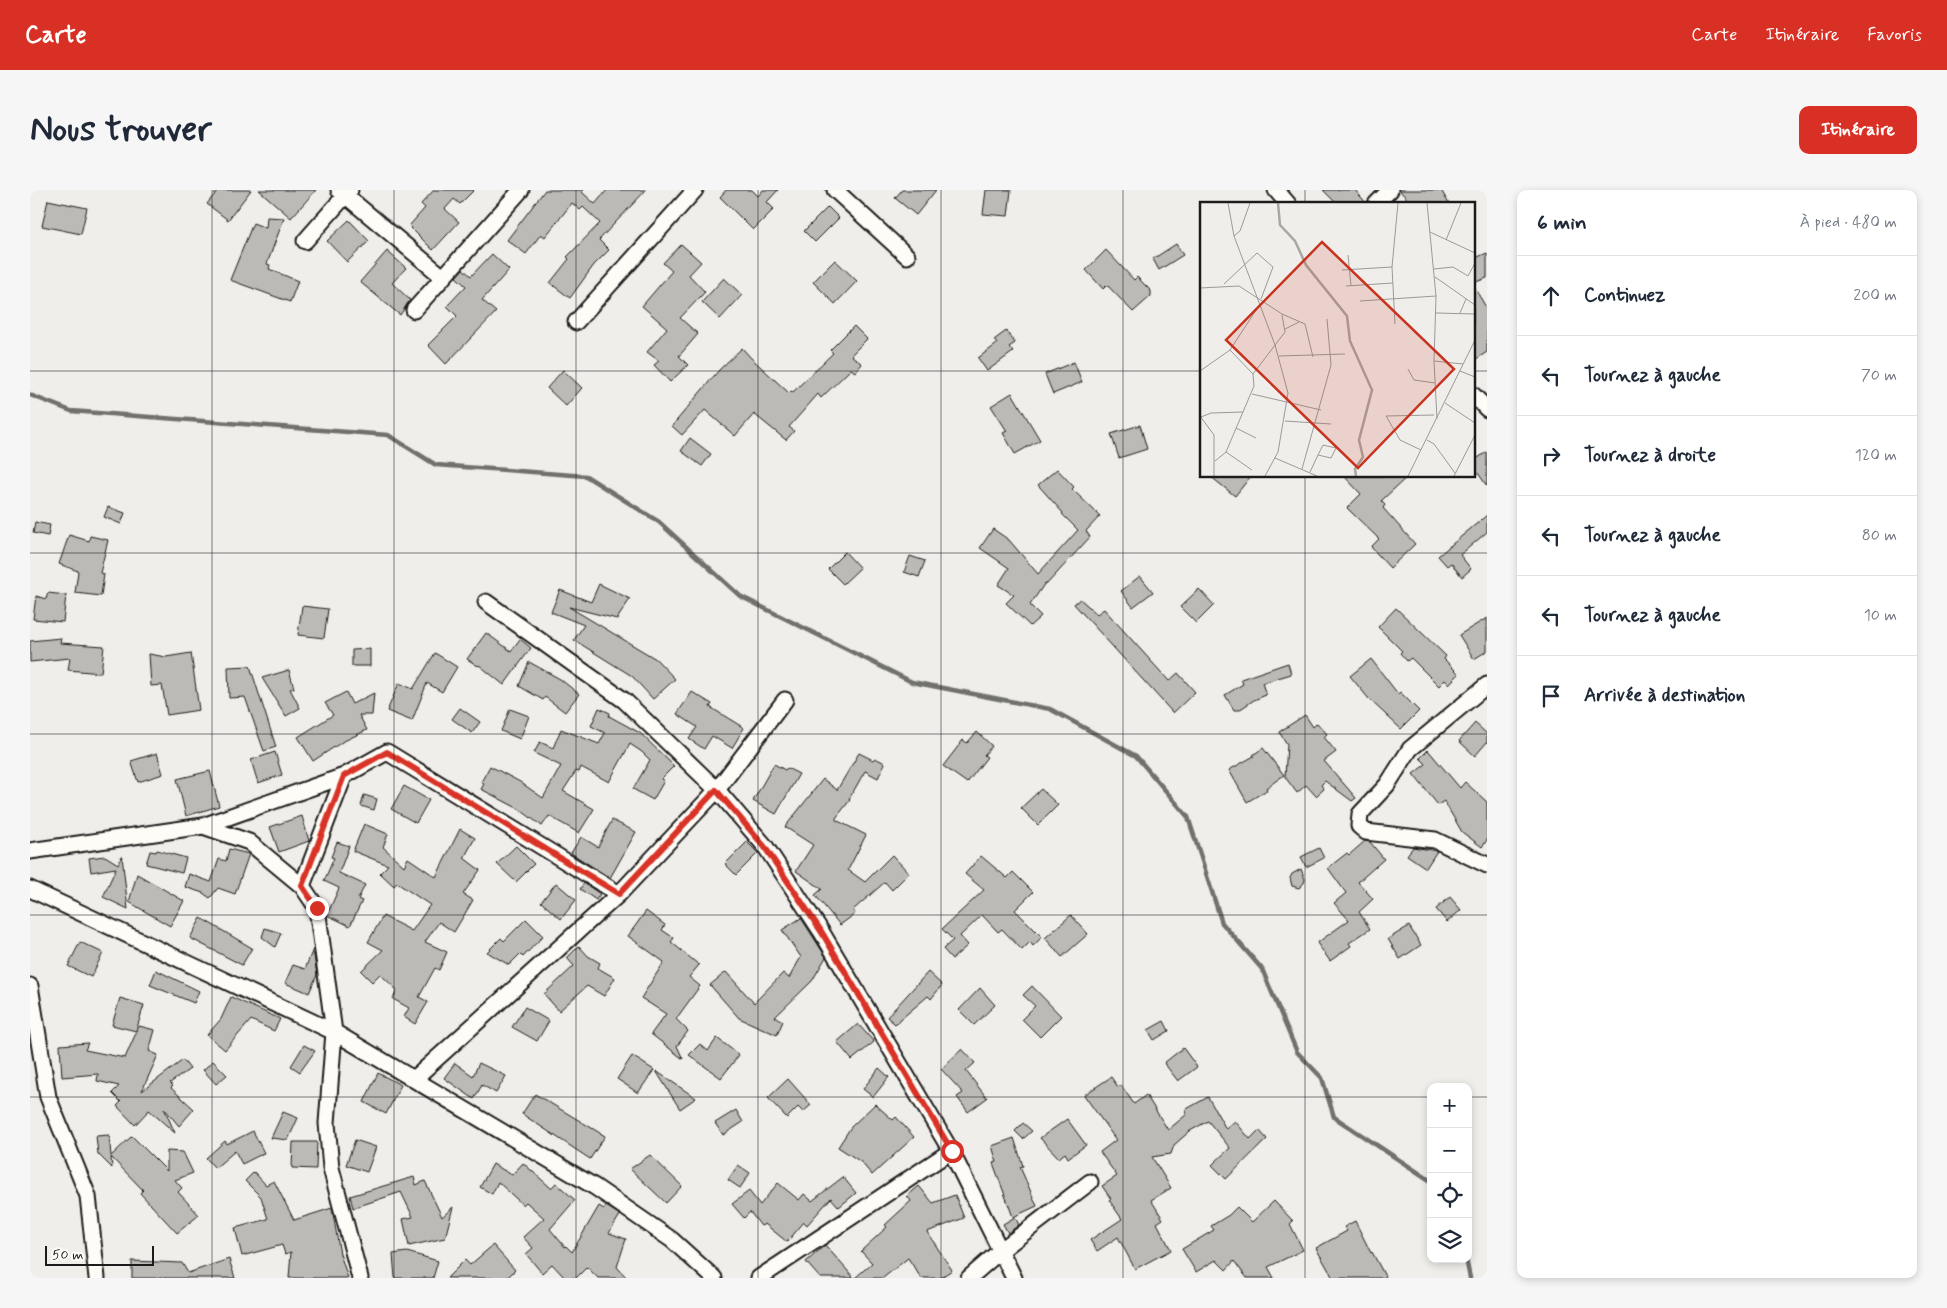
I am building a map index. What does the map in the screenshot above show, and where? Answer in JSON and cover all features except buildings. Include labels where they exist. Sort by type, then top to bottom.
[{"type":"street","points":[[414,310],[521,190]]},
{"type":"street","points":[[576,322],[695,190]]},
{"type":"street","points":[[834,190],[907,256]]},
{"type":"street","points":[[1276,190],[1286,202]]},
{"type":"street","points":[[1378,202],[1390,190]]},
{"type":"street","points":[[304,241],[345,192],[443,277]]},
{"type":"street","points":[[1474,396],[1487,409]]},
{"type":"street","points":[[486,602],[625,701],[716,790],[764,846],[821,931],[952,1151],[1014,1278]]},
{"type":"street","points":[[1487,685],[1410,749],[1387,785],[1360,814],[1359,826],[1366,832],[1435,840],[1487,865]]},
{"type":"street","points":[[414,1079],[619,894],[716,790],[785,700]]},
{"type":"street","points":[[30,851],[203,826],[344,776],[387,752],[619,894]]},
{"type":"street","points":[[302,886],[344,776]]},
{"type":"street","points":[[203,826],[249,842],[302,886],[317,908],[334,1032],[327,1123],[331,1168],[360,1278]]},
{"type":"street","points":[[30,889],[334,1032],[595,1187],[672,1240],[714,1278]]},
{"type":"street","points":[[30,986],[48,1097],[88,1196],[97,1278]]},
{"type":"street","points":[[759,1278],[952,1151]]},
{"type":"street","points":[[968,1278],[1090,1182]]},
{"type":"waterway","points":[[30,395],[71,411],[388,435],[436,465],[586,476],[659,522],[740,596],[912,682],[1050,709],[1136,756],[1188,817],[1222,923],[1262,969],[1297,1052],[1322,1078],[1334,1117],[1427,1178]]},
{"type":"waterway","points":[[1467,1263],[1470,1278]]},
{"type":"route","points":[[317,908],[302,886],[344,776],[387,752],[619,894],[716,790],[764,846],[821,931],[952,1151]]}]
